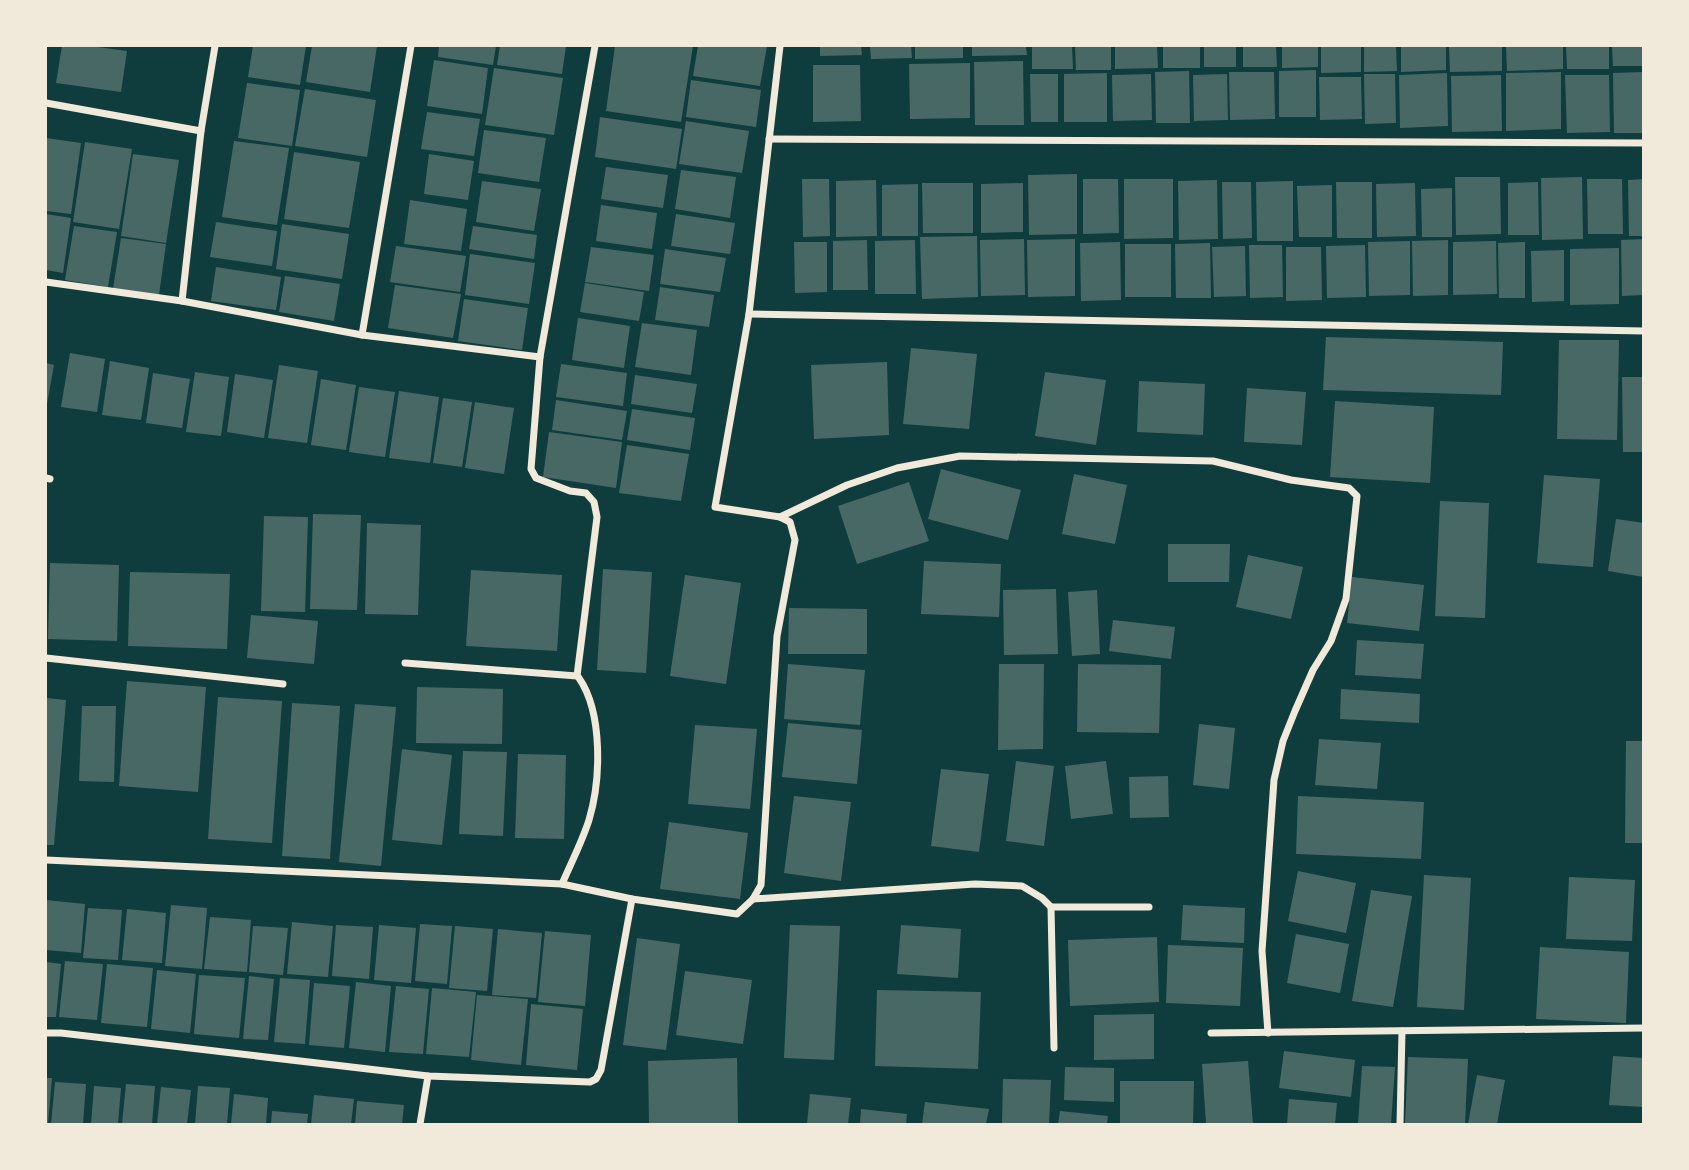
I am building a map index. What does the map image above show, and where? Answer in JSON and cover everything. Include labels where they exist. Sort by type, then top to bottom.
[{"type":"street","points":[[182,302],[201,131],[215,46]]},
{"type":"street","points":[[362,335],[411,46]]},
{"type":"street","points":[[577,676],[597,517],[594,502],[586,493],[545,483],[536,478],[531,469],[540,356],[595,46]]},
{"type":"street","points":[[46,860],[562,884],[632,899],[737,914],[753,899],[761,885],[777,636],[796,540],[790,522],[780,517],[715,507],[749,314],[780,46]]},
{"type":"street","points":[[46,103],[201,131]]},
{"type":"street","points":[[769,139],[1643,143]]},
{"type":"street","points":[[46,282],[182,302],[362,335],[540,356]]},
{"type":"street","points":[[749,314],[1643,331]]},
{"type":"street","points":[[780,517],[859,480],[897,468],[960,456],[1213,461],[1291,480],[1349,488],[1357,496],[1346,599],[1331,641],[1313,670],[1287,731],[1274,780],[1262,951],[1268,1033]]},
{"type":"street","points":[[46,658],[283,684]]},
{"type":"street","points":[[405,663],[577,676],[583,683],[591,706],[598,769],[589,819],[562,884]]},
{"type":"street","points":[[753,899],[975,884],[1022,886],[1051,907],[1054,1048]]},
{"type":"street","points":[[46,1033],[428,1076],[587,1082],[596,1079],[601,1070],[632,899]]},
{"type":"street","points":[[1051,907],[1149,907]]},
{"type":"street","points":[[1211,1033],[1643,1028]]},
{"type":"street","points":[[1400,1125],[1402,1031]]},
{"type":"street","points":[[420,1125],[428,1076]]},
{"type":"building","points":[[62,46],[90,46],[127,51],[121,92],[56,83]]},
{"type":"building","points":[[253,46],[306,46],[300,85],[248,77]]},
{"type":"building","points":[[312,46],[377,46],[370,92],[306,82]]},
{"type":"building","points":[[439,46],[496,46],[493,65],[438,57]]},
{"type":"building","points":[[500,46],[566,46],[562,74],[497,65]]},
{"type":"building","points":[[615,46],[693,46],[681,122],[606,111]]},
{"type":"building","points":[[698,46],[767,46],[760,86],[693,76]]},
{"type":"building","points":[[820,46],[861,46],[862,55],[820,56]]},
{"type":"building","points":[[870,46],[911,46],[912,58],[871,59]]},
{"type":"building","points":[[915,46],[963,46],[963,58],[915,59]]},
{"type":"building","points":[[972,46],[1026,46],[1027,55],[972,56]]},
{"type":"building","points":[[1032,46],[1072,46],[1073,69],[1032,69]]},
{"type":"building","points":[[1075,46],[1111,46],[1111,70],[1076,70]]},
{"type":"building","points":[[1115,46],[1157,46],[1158,68],[1115,69]]},
{"type":"building","points":[[1163,46],[1200,46],[1200,68],[1163,68]]},
{"type":"building","points":[[1204,46],[1236,46],[1236,67],[1204,67]]},
{"type":"building","points":[[1243,46],[1276,46],[1277,67],[1243,67]]},
{"type":"building","points":[[1282,46],[1318,46],[1318,67],[1282,68]]},
{"type":"building","points":[[1321,46],[1361,46],[1361,72],[1321,73]]},
{"type":"building","points":[[1364,46],[1396,46],[1397,71],[1364,72]]},
{"type":"building","points":[[1401,46],[1446,46],[1446,70],[1401,72]]},
{"type":"building","points":[[1449,46],[1502,46],[1502,71],[1450,72]]},
{"type":"building","points":[[1506,46],[1563,46],[1563,69],[1507,71]]},
{"type":"building","points":[[1566,46],[1609,46],[1609,69],[1567,69]]},
{"type":"building","points":[[1612,46],[1644,46],[1644,66],[1613,66]]},
{"type":"building","points":[[434,60],[488,68],[482,114],[427,106]]},
{"type":"building","points":[[1023,61],[1024,125],[975,125],[974,62]]},
{"type":"building","points":[[970,63],[970,118],[910,119],[909,64]]},
{"type":"building","points":[[813,65],[860,65],[861,121],[813,122]]},
{"type":"building","points":[[494,68],[563,78],[554,135],[485,125]]},
{"type":"building","points":[[1316,70],[1316,117],[1279,117],[1279,71]]},
{"type":"building","points":[[1189,71],[1190,123],[1156,123],[1155,72]]},
{"type":"building","points":[[1229,72],[1274,72],[1275,119],[1230,120]]},
{"type":"building","points":[[1561,72],[1561,129],[1506,131],[1506,73]]},
{"type":"building","points":[[1644,72],[1644,133],[1614,133],[1613,73]]},
{"type":"building","points":[[1107,73],[1107,122],[1064,122],[1064,74]]},
{"type":"building","points":[[1447,73],[1448,126],[1400,128],[1399,75]]},
{"type":"building","points":[[1030,74],[1058,74],[1058,122],[1031,122]]},
{"type":"building","points":[[1151,74],[1152,120],[1113,121],[1112,75]]},
{"type":"building","points":[[1227,74],[1228,120],[1194,121],[1193,75]]},
{"type":"building","points":[[1364,74],[1395,74],[1396,123],[1365,124]]},
{"type":"building","points":[[1501,75],[1502,131],[1452,132],[1451,76]]},
{"type":"building","points":[[1565,75],[1609,75],[1610,132],[1567,133]]},
{"type":"building","points":[[1319,77],[1361,77],[1362,119],[1320,120]]},
{"type":"building","points":[[691,80],[761,90],[756,127],[686,117]]},
{"type":"building","points":[[247,83],[300,90],[292,146],[238,138]]},
{"type":"building","points":[[305,89],[376,100],[367,157],[295,146]]},
{"type":"building","points":[[427,112],[480,119],[474,156],[421,149]]},
{"type":"building","points":[[600,117],[682,129],[676,169],[595,157]]},
{"type":"building","points":[[686,121],[749,131],[742,173],[679,164]]},
{"type":"building","points":[[484,130],[546,138],[539,182],[478,173]]},
{"type":"building","points":[[46,138],[81,143],[71,214],[46,211]]},
{"type":"building","points":[[234,141],[289,148],[277,225],[222,217]]},
{"type":"building","points":[[85,142],[132,149],[119,229],[73,222]]},
{"type":"building","points":[[294,152],[360,162],[349,228],[284,219]]},
{"type":"building","points":[[133,154],[179,160],[166,243],[121,236]]},
{"type":"building","points":[[429,154],[474,161],[468,200],[424,194]]},
{"type":"building","points":[[606,167],[668,175],[663,208],[601,199]]},
{"type":"building","points":[[681,170],[736,177],[730,218],[675,209]]},
{"type":"building","points":[[1077,174],[1077,234],[1029,235],[1028,175]]},
{"type":"building","points":[[1455,177],[1500,177],[1501,234],[1456,235]]},
{"type":"building","points":[[1582,177],[1583,239],[1542,240],[1541,178]]},
{"type":"building","points":[[802,179],[829,179],[830,236],[803,237]]},
{"type":"building","points":[[1083,179],[1118,179],[1119,233],[1083,234]]},
{"type":"building","points":[[1124,179],[1173,179],[1173,238],[1124,239]]},
{"type":"building","points":[[1587,179],[1622,179],[1623,234],[1588,234]]},
{"type":"building","points":[[1644,179],[1644,236],[1629,236],[1628,180]]},
{"type":"building","points":[[876,180],[877,236],[836,237],[836,181]]},
{"type":"building","points":[[1217,180],[1218,239],[1179,240],[1178,181]]},
{"type":"building","points":[[482,181],[541,189],[534,231],[476,222]]},
{"type":"building","points":[[1293,181],[1293,241],[1257,241],[1256,182]]},
{"type":"building","points":[[1222,182],[1251,182],[1252,238],[1223,239]]},
{"type":"building","points":[[1336,182],[1372,182],[1372,238],[1337,238]]},
{"type":"building","points":[[1538,182],[1539,235],[1508,235],[1508,183]]},
{"type":"building","points":[[922,183],[973,183],[973,233],[923,233]]},
{"type":"building","points":[[1023,183],[1023,232],[981,233],[981,184]]},
{"type":"building","points":[[1415,183],[1416,236],[1377,237],[1376,184]]},
{"type":"building","points":[[918,184],[918,236],[882,236],[882,185]]},
{"type":"building","points":[[1332,185],[1332,237],[1299,237],[1297,186]]},
{"type":"building","points":[[1452,188],[1452,237],[1422,237],[1421,189]]},
{"type":"building","points":[[410,200],[467,209],[461,251],[404,244]]},
{"type":"building","points":[[601,205],[657,213],[652,249],[596,241]]},
{"type":"building","points":[[46,214],[71,218],[63,273],[46,270]]},
{"type":"building","points":[[676,214],[735,223],[730,254],[671,246]]},
{"type":"building","points":[[216,222],[277,231],[272,266],[210,257]]},
{"type":"building","points":[[282,224],[349,234],[342,279],[276,269]]},
{"type":"building","points":[[74,226],[117,232],[108,287],[65,280]]},
{"type":"building","points":[[473,226],[537,235],[534,259],[469,249]]},
{"type":"building","points":[[977,236],[978,297],[922,299],[920,237]]},
{"type":"building","points":[[121,238],[166,244],[159,295],[113,289]]},
{"type":"building","points":[[1024,239],[1025,295],[981,296],[980,240]]},
{"type":"building","points":[[1075,239],[1075,296],[1028,297],[1027,240]]},
{"type":"building","points":[[1644,239],[1644,295],[1622,296],[1621,240]]},
{"type":"building","points":[[867,240],[868,290],[833,290],[833,241]]},
{"type":"building","points":[[915,240],[916,294],[875,294],[875,241]]},
{"type":"building","points":[[1448,240],[1448,295],[1413,296],[1412,241]]},
{"type":"building","points":[[1410,241],[1410,295],[1369,296],[1368,242]]},
{"type":"building","points":[[1496,241],[1497,294],[1453,295],[1453,242]]},
{"type":"building","points":[[794,242],[827,242],[827,292],[795,293]]},
{"type":"building","points":[[1120,242],[1121,300],[1081,301],[1080,243]]},
{"type":"building","points":[[1525,242],[1525,298],[1499,298],[1498,243]]},
{"type":"building","points":[[1210,243],[1211,298],[1176,298],[1175,244]]},
{"type":"building","points":[[1125,244],[1171,244],[1171,297],[1125,297]]},
{"type":"building","points":[[1249,245],[1282,245],[1283,297],[1250,298]]},
{"type":"building","points":[[1365,245],[1366,297],[1327,298],[1326,246]]},
{"type":"building","points":[[396,246],[466,256],[460,292],[390,282]]},
{"type":"building","points":[[1245,246],[1246,296],[1214,297],[1212,247]]},
{"type":"building","points":[[591,247],[654,255],[649,291],[585,282]]},
{"type":"building","points":[[1286,247],[1321,247],[1322,300],[1286,301]]},
{"type":"building","points":[[1619,248],[1619,304],[1570,305],[1570,249]]},
{"type":"building","points":[[665,249],[726,258],[720,292],[660,284]]},
{"type":"building","points":[[1564,250],[1564,301],[1532,302],[1531,251]]},
{"type":"building","points":[[470,254],[535,263],[529,304],[465,295]]},
{"type":"building","points":[[216,267],[281,277],[276,310],[211,301]]},
{"type":"building","points":[[285,276],[340,284],[334,321],[279,312]]},
{"type":"building","points":[[585,283],[644,292],[639,321],[580,312]]},
{"type":"building","points":[[395,285],[461,294],[453,338],[388,328]]},
{"type":"building","points":[[660,287],[714,295],[709,327],[655,320]]},
{"type":"building","points":[[464,299],[528,308],[522,350],[458,341]]},
{"type":"building","points":[[578,318],[630,326],[624,368],[572,360]]},
{"type":"building","points":[[642,323],[697,330],[691,375],[635,367]]},
{"type":"building","points":[[1326,337],[1503,342],[1501,395],[1323,390]]},
{"type":"building","points":[[1559,340],[1619,340],[1617,440],[1557,439]]},
{"type":"building","points":[[911,348],[977,354],[969,429],[903,424]]},
{"type":"building","points":[[70,353],[105,359],[97,412],[61,407]]},
{"type":"building","points":[[110,361],[149,368],[141,420],[102,415]]},
{"type":"building","points":[[887,362],[889,435],[814,439],[811,365]]},
{"type":"building","points":[[46,363],[54,365],[47,404],[46,404]]},
{"type":"building","points":[[561,364],[627,373],[623,406],[556,397]]},
{"type":"building","points":[[279,365],[318,371],[307,443],[268,438]]},
{"type":"building","points":[[195,372],[229,377],[221,436],[186,432]]},
{"type":"building","points":[[1045,372],[1106,380],[1096,445],[1035,436]]},
{"type":"building","points":[[153,373],[190,379],[182,428],[146,423]]},
{"type":"building","points":[[235,374],[273,380],[264,438],[227,432]]},
{"type":"building","points":[[635,375],[697,384],[692,413],[631,404]]},
{"type":"building","points":[[1622,377],[1644,377],[1644,452],[1623,452]]},
{"type":"building","points":[[321,379],[356,385],[346,450],[311,445]]},
{"type":"building","points":[[1139,381],[1205,384],[1203,435],[1137,432]]},
{"type":"building","points":[[359,387],[395,392],[385,457],[349,452]]},
{"type":"building","points":[[1247,388],[1306,392],[1302,445],[1244,442]]},
{"type":"building","points":[[399,391],[439,397],[430,463],[389,458]]},
{"type":"building","points":[[443,398],[472,402],[462,467],[433,463]]},
{"type":"building","points":[[556,400],[627,411],[622,440],[552,430]]},
{"type":"building","points":[[1335,401],[1434,407],[1430,483],[1330,477]]},
{"type":"building","points":[[475,402],[514,408],[504,474],[465,468]]},
{"type":"building","points":[[632,409],[695,418],[690,450],[627,440]]},
{"type":"building","points":[[549,432],[622,442],[616,488],[543,477]]},
{"type":"building","points":[[627,445],[689,454],[681,501],[619,493]]},
{"type":"building","points":[[941,469],[1021,490],[1008,540],[928,519]]},
{"type":"building","points":[[1074,474],[1127,485],[1115,544],[1062,534]]},
{"type":"building","points":[[1544,475],[1600,479],[1593,567],[1537,563]]},
{"type":"building","points":[[909,482],[929,541],[857,564],[838,506]]},
{"type":"building","points":[[1440,501],[1489,503],[1485,618],[1435,616]]},
{"type":"building","points":[[313,514],[361,515],[357,610],[310,609]]},
{"type":"building","points":[[264,516],[308,517],[305,612],[261,611]]},
{"type":"building","points":[[1616,519],[1644,523],[1644,577],[1608,571]]},
{"type":"building","points":[[367,523],[421,525],[418,615],[365,614]]},
{"type":"building","points":[[1168,544],[1230,544],[1229,582],[1168,582]]},
{"type":"building","points":[[1248,555],[1303,567],[1291,619],[1236,607]]},
{"type":"building","points":[[924,561],[1001,564],[999,617],[921,614]]},
{"type":"building","points":[[50,563],[119,565],[117,641],[48,639]]},
{"type":"building","points":[[603,569],[652,572],[646,673],[597,670]]},
{"type":"building","points":[[471,570],[562,575],[557,651],[466,646]]},
{"type":"building","points":[[130,572],[230,574],[227,649],[128,646]]},
{"type":"building","points":[[685,575],[741,583],[726,684],[670,676]]},
{"type":"building","points":[[1352,577],[1424,585],[1419,631],[1347,623]]},
{"type":"building","points":[[1056,589],[1058,654],[1004,655],[1003,590]]},
{"type":"building","points":[[1097,590],[1100,654],[1072,656],[1068,592]]},
{"type":"building","points":[[789,608],[867,609],[867,654],[788,654]]},
{"type":"building","points":[[251,615],[318,621],[314,664],[247,658]]},
{"type":"building","points":[[1113,620],[1175,627],[1171,659],[1109,651]]},
{"type":"building","points":[[1357,640],[1424,644],[1421,679],[1355,675]]},
{"type":"building","points":[[788,664],[865,670],[860,725],[784,719]]},
{"type":"building","points":[[999,664],[1044,664],[1043,749],[998,750]]},
{"type":"building","points":[[1078,664],[1161,665],[1159,733],[1077,732]]},
{"type":"building","points":[[127,681],[206,687],[198,792],[119,786]]},
{"type":"building","points":[[417,687],[503,689],[502,744],[416,743]]},
{"type":"building","points":[[1341,689],[1420,694],[1419,723],[1340,719]]},
{"type":"building","points":[[218,697],[282,701],[272,843],[208,839]]},
{"type":"building","points":[[46,698],[66,700],[54,845],[46,845]]},
{"type":"building","points":[[292,703],[340,706],[330,859],[282,856]]},
{"type":"building","points":[[355,704],[396,707],[381,866],[339,862]]},
{"type":"building","points":[[82,706],[116,706],[114,782],[79,781]]},
{"type":"building","points":[[788,723],[862,730],[857,784],[782,777]]},
{"type":"building","points":[[1199,724],[1235,728],[1229,789],[1193,785]]},
{"type":"building","points":[[695,725],[757,729],[750,809],[688,804]]},
{"type":"building","points":[[1319,739],[1381,743],[1377,789],[1315,785]]},
{"type":"building","points":[[1626,741],[1644,741],[1644,843],[1625,843]]},
{"type":"building","points":[[402,749],[452,755],[442,845],[392,840]]},
{"type":"building","points":[[463,751],[507,752],[503,836],[459,834]]},
{"type":"building","points":[[518,754],[566,755],[564,839],[515,838]]},
{"type":"building","points":[[1016,761],[1054,766],[1044,846],[1006,841]]},
{"type":"building","points":[[1106,761],[1113,814],[1071,819],[1065,766]]},
{"type":"building","points":[[941,769],[989,774],[979,852],[931,846]]},
{"type":"building","points":[[1168,776],[1169,817],[1130,818],[1129,777]]},
{"type":"building","points":[[794,796],[851,802],[841,881],[784,873]]},
{"type":"building","points":[[1298,796],[1424,802],[1421,859],[1296,854]]},
{"type":"building","points":[[669,822],[748,833],[740,899],[660,889]]},
{"type":"building","points":[[1298,871],[1356,883],[1346,933],[1288,921]]},
{"type":"building","points":[[1424,875],[1471,878],[1464,1010],[1417,1007]]},
{"type":"building","points":[[1569,877],[1635,880],[1632,941],[1566,939]]},
{"type":"building","points":[[1371,890],[1412,896],[1393,1007],[1352,1001]]},
{"type":"building","points":[[46,900],[85,904],[81,953],[46,950]]},
{"type":"building","points":[[171,905],[207,908],[202,969],[165,966]]},
{"type":"building","points":[[1183,905],[1245,908],[1244,943],[1181,940]]},
{"type":"building","points":[[88,908],[122,910],[118,960],[83,958]]},
{"type":"building","points":[[127,909],[166,913],[162,963],[122,960]]},
{"type":"building","points":[[210,917],[251,920],[247,972],[204,969]]},
{"type":"building","points":[[292,922],[333,926],[328,977],[287,974]]},
{"type":"building","points":[[420,924],[452,926],[447,984],[415,981]]},
{"type":"building","points":[[336,925],[373,927],[369,979],[332,976]]},
{"type":"building","points":[[379,925],[416,928],[411,983],[374,980]]},
{"type":"building","points":[[790,925],[840,926],[834,1060],[784,1058]]},
{"type":"building","points":[[901,925],[961,929],[958,978],[897,974]]},
{"type":"building","points":[[253,926],[288,928],[283,975],[249,972]]},
{"type":"building","points":[[455,926],[493,929],[487,991],[449,988]]},
{"type":"building","points":[[498,929],[542,933],[536,998],[492,995]]},
{"type":"building","points":[[545,931],[591,935],[585,1006],[538,1002]]},
{"type":"building","points":[[1296,934],[1349,944],[1340,993],[1287,983]]},
{"type":"building","points":[[1157,937],[1159,1002],[1070,1006],[1068,940]]},
{"type":"building","points":[[637,938],[680,944],[666,1050],[623,1045]]},
{"type":"building","points":[[1168,945],[1243,948],[1240,1006],[1166,1003]]},
{"type":"building","points":[[1540,947],[1629,952],[1626,1023],[1536,1019]]},
{"type":"building","points":[[65,961],[103,964],[97,1020],[59,1017]]},
{"type":"building","points":[[46,962],[61,964],[56,1017],[46,1017]]},
{"type":"building","points":[[107,964],[153,968],[147,1027],[101,1023]]},
{"type":"building","points":[[157,970],[196,974],[190,1033],[151,1029]]},
{"type":"building","points":[[685,971],[752,980],[743,1044],[676,1035]]},
{"type":"building","points":[[199,975],[245,978],[239,1038],[194,1034]]},
{"type":"building","points":[[249,976],[274,979],[268,1040],[243,1039]]},
{"type":"building","points":[[280,978],[310,980],[305,1044],[274,1042]]},
{"type":"building","points":[[356,982],[391,986],[385,1052],[349,1048]]},
{"type":"building","points":[[314,983],[350,986],[344,1048],[309,1045]]},
{"type":"building","points":[[396,986],[429,989],[423,1054],[389,1052]]},
{"type":"building","points":[[432,988],[476,992],[469,1057],[426,1054]]},
{"type":"building","points":[[877,990],[981,992],[978,1069],[875,1066]]},
{"type":"building","points":[[477,995],[528,999],[521,1065],[471,1060]]},
{"type":"building","points":[[531,1004],[583,1009],[577,1070],[526,1065]]},
{"type":"building","points":[[1154,1014],[1154,1059],[1094,1060],[1094,1015]]},
{"type":"building","points":[[1284,1051],[1355,1060],[1351,1097],[1279,1088]]},
{"type":"building","points":[[1613,1056],[1644,1058],[1644,1107],[1609,1105]]},
{"type":"building","points":[[1408,1057],[1468,1059],[1465,1124],[1405,1124]]},
{"type":"building","points":[[737,1058],[738,1124],[649,1124],[648,1061]]},
{"type":"building","points":[[1248,1061],[1253,1124],[1206,1124],[1202,1064]]},
{"type":"building","points":[[1362,1066],[1395,1067],[1391,1124],[1358,1124]]},
{"type":"building","points":[[1065,1067],[1114,1068],[1114,1102],[1064,1100]]},
{"type":"building","points":[[1477,1075],[1505,1080],[1497,1124],[1468,1124]]},
{"type":"building","points":[[46,1078],[52,1078],[48,1124],[46,1124]]},
{"type":"building","points":[[1003,1079],[1051,1080],[1049,1124],[1002,1124]]},
{"type":"building","points":[[1120,1081],[1194,1081],[1193,1124],[1120,1124]]},
{"type":"building","points":[[55,1082],[86,1084],[83,1124],[51,1124]]},
{"type":"building","points":[[126,1084],[155,1086],[152,1124],[122,1124]]},
{"type":"building","points":[[94,1086],[121,1088],[118,1124],[91,1124]]},
{"type":"building","points":[[198,1086],[230,1088],[227,1124],[195,1124]]},
{"type":"building","points":[[161,1087],[191,1090],[187,1124],[157,1124]]},
{"type":"building","points":[[234,1094],[268,1098],[266,1124],[231,1124]]},
{"type":"building","points":[[810,1094],[851,1098],[848,1124],[807,1124]]},
{"type":"building","points":[[314,1095],[354,1099],[351,1124],[311,1124]]},
{"type":"building","points":[[1289,1099],[1337,1103],[1335,1124],[1287,1124]]},
{"type":"building","points":[[357,1101],[404,1105],[402,1124],[355,1124]]},
{"type":"building","points":[[925,1102],[989,1109],[986,1124],[922,1124]]},
{"type":"building","points":[[861,1109],[907,1114],[906,1124],[860,1124]]},
{"type":"building","points":[[272,1111],[308,1114],[307,1124],[271,1124]]},
{"type":"building","points":[[1060,1111],[1108,1116],[1107,1124],[1058,1124]]}]
